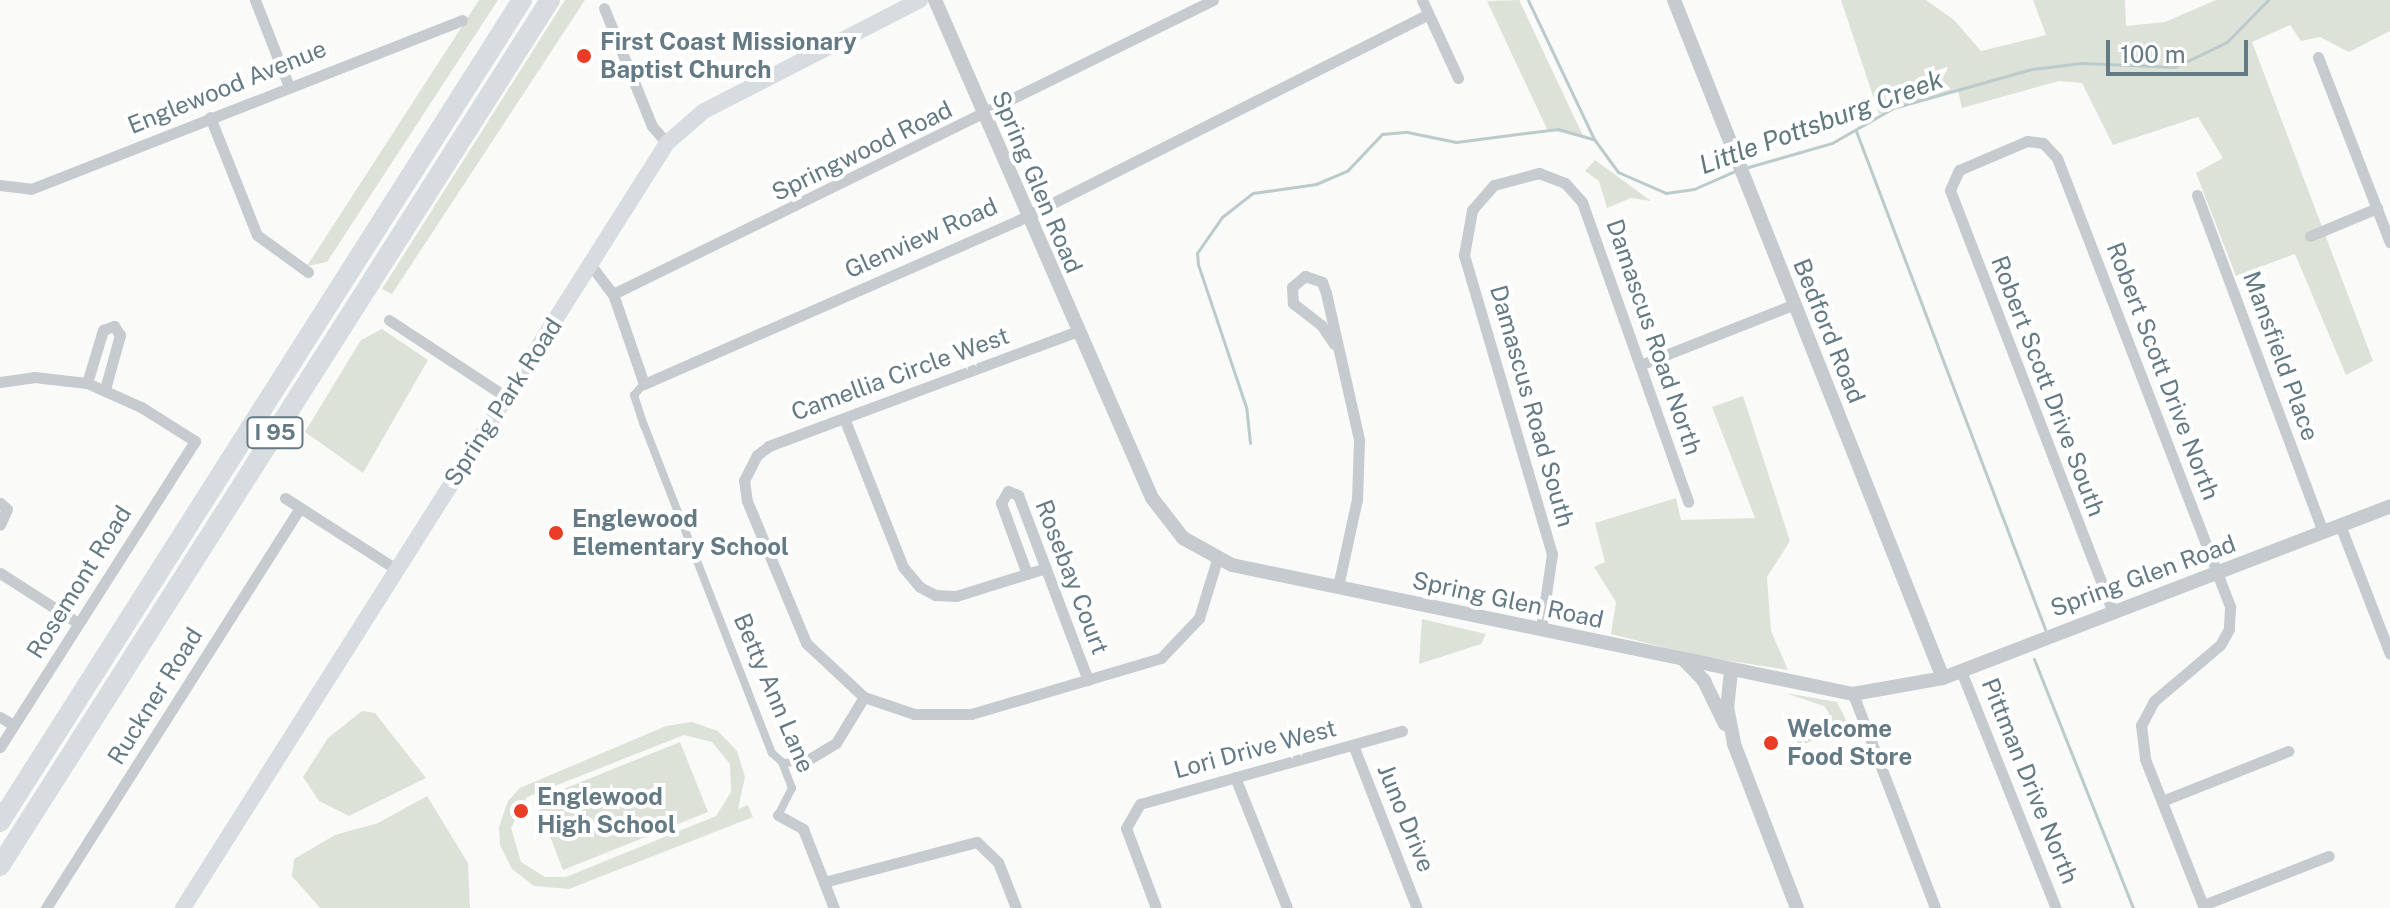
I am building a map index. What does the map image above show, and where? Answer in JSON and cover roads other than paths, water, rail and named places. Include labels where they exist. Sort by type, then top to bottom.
[{"type":"highway","name":"I 95","points":[[0,822],[522,0]]},
{"type":"highway","name":"I 95","points":[[0,866],[550,0]]},
{"type":"main road","name":"Spring Park Road","points":[[183,908],[667,143],[704,111],[920,0]]},
{"type":"street","points":[[255,0],[288,84]]},
{"type":"street","name":"Spring Glen Road","points":[[935,0],[1026,215],[1160,512],[1183,538],[1217,560],[1731,671],[1853,694],[1943,678],[2112,610],[2390,506]]},
{"type":"street","name":"Springwood Road","points":[[613,294],[984,116],[1213,0]]},
{"type":"street","points":[[1422,0],[1426,15],[1458,78]]},
{"type":"street","name":"Bedford Road","points":[[1674,0],[1943,678]]},
{"type":"street","points":[[604,8],[652,126],[667,143]]},
{"type":"street","name":"Glenview Road","points":[[644,384],[1026,215],[1426,15]]},
{"type":"street","name":"Englewood Avenue","points":[[4,187],[31,189],[288,84],[462,20]]},
{"type":"street","points":[[2318,57],[2390,243]]},
{"type":"street","points":[[210,117],[257,235],[308,272]]},
{"type":"street","name":"Robert Scott Drive North","points":[[1953,177],[1966,166],[2027,141],[2043,143],[2057,158],[2230,607],[2225,638],[2154,701],[2141,725],[2145,759],[2204,907]]},
{"type":"street","name":"Damascus Road North","points":[[1479,199],[1502,181],[1531,173],[1554,177],[1572,190],[1587,212],[1688,502]]},
{"type":"street","name":"Robert Scott Drive South","points":[[1953,177],[1952,200],[2112,610]]},
{"type":"street","name":"Mansfield Place","points":[[2197,195],[2323,532]]},
{"type":"street","name":"Damascus Road South","points":[[1479,199],[1467,223],[1464,255],[1552,554],[1541,629]]},
{"type":"street","points":[[2310,236],[2377,208]]},
{"type":"street","name":"Betty Ann Lane","points":[[590,264],[613,294],[644,384],[634,395],[644,425],[772,753],[783,763],[792,788],[778,815],[803,829],[834,908]]},
{"type":"street","points":[[1334,344],[1321,325],[1293,303],[1292,287],[1305,276],[1322,282],[1334,344],[1355,414],[1360,471],[1338,586]]},
{"type":"street","points":[[1640,365],[1795,304]]},
{"type":"street","points":[[389,320],[506,397]]},
{"type":"street","points":[[0,382],[34,377],[87,383],[105,389],[120,335],[114,326],[103,330],[87,383]]},
{"type":"street","name":"Camellia Circle West","points":[[864,697],[819,660],[793,618],[747,501],[746,471],[769,446],[1078,331]]},
{"type":"street","name":"Rosemont Road","points":[[0,747],[195,441],[105,389]]},
{"type":"street","points":[[844,418],[912,581],[943,597],[1046,568]]},
{"type":"street","name":"Rosebay Court","points":[[1027,574],[1001,503],[1008,491],[1018,495],[1088,680]]},
{"type":"street","points":[[285,498],[396,569]]},
{"type":"street","points":[[0,503],[7,509],[0,525]]},
{"type":"street","name":"Ruckner Road","points":[[46,908],[300,508]]},
{"type":"street","points":[[2340,525],[2390,654]]},
{"type":"street","points":[[783,763],[806,761],[836,743],[864,697],[914,714],[971,714],[1148,665],[1176,648],[1199,618],[1217,560]]},
{"type":"street","points":[[0,573],[78,623]]},
{"type":"street","points":[[1684,661],[1704,681],[1733,741],[1797,908]]},
{"type":"street","points":[[1731,671],[1727,707],[1733,741]]},
{"type":"street","name":"Pittman Drive North","points":[[1961,671],[2056,908]]},
{"type":"street","points":[[1853,694],[1935,908]]},
{"type":"street","points":[[0,717],[14,725]]},
{"type":"street","name":"Lori Drive West","points":[[1156,908],[1128,837],[1127,820],[1145,801],[1402,731]]},
{"type":"street","name":"Juno Drive","points":[[1353,745],[1417,908]]},
{"type":"street","points":[[2162,801],[2288,751]]},
{"type":"street","points":[[1235,777],[1287,908]]},
{"type":"street","points":[[824,882],[966,842],[986,846],[998,862],[1016,908]]},
{"type":"street","points":[[2204,907],[2329,856]]},
{"type":"waterway","name":"Little Pottsburg Creek","points":[[1528,0],[1594,139],[1618,172],[1666,193],[1694,189],[1737,170]]},
{"type":"waterway","name":"Little Pottsburg Creek","points":[[1745,168],[1832,143],[1893,108],[2032,69],[2082,63],[2175,67],[2227,42],[2268,0]]},
{"type":"waterway","name":"Little Pottsburg Creek","points":[[1250,443],[1246,407],[1198,264],[1197,253],[1222,217],[1253,193],[1316,184],[1347,171],[1382,134],[1407,132],[1456,142],[1558,129],[1594,139]]},
{"type":"waterway","points":[[1856,131],[2045,629]]},
{"type":"waterway","points":[[2034,659],[2133,908]]},
{"type":"place","name":"First Coast Missionary Baptist Church","points":[[584,56]]},
{"type":"place","name":"Englewood Elementary School","points":[[556,533]]},
{"type":"place","name":"Welcome Food Store","points":[[1771,743]]},
{"type":"place","name":"Englewood High School","points":[[521,811]]}]
